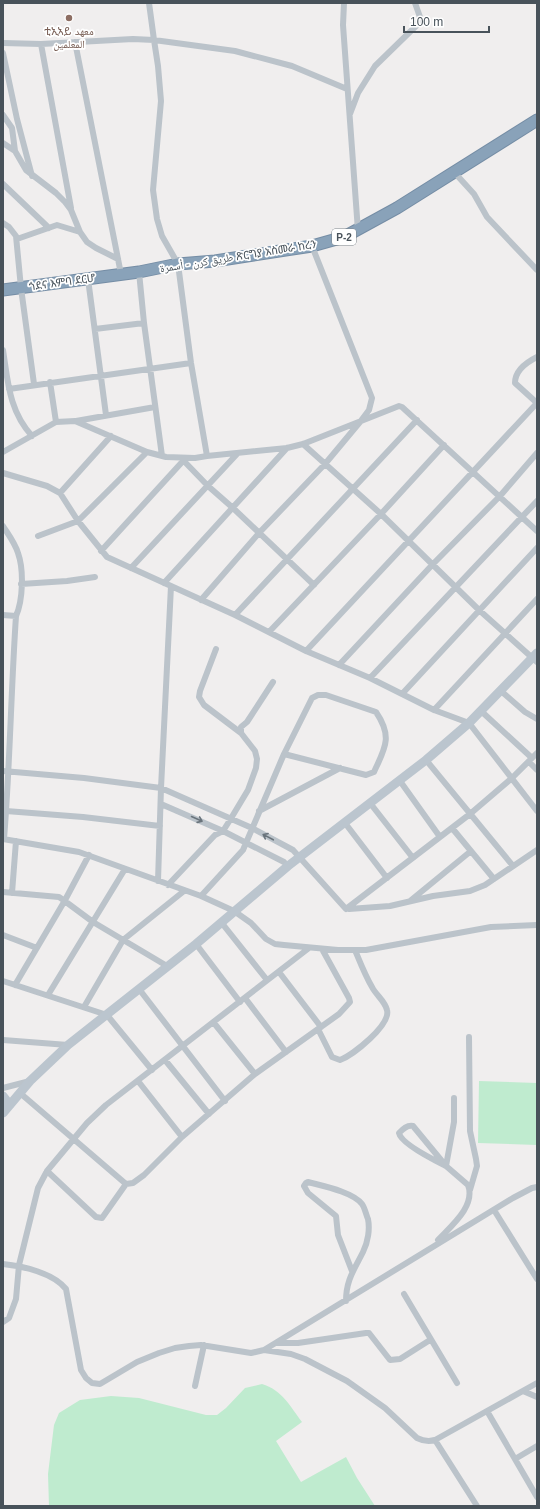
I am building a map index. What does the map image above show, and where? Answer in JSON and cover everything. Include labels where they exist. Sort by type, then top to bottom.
[{"type":"highway","name":"طريق كرن - أسمرة ጽርግያ አስመራ ከረን","points":[[121,274],[178,264],[215,261],[312,246],[344,237],[358,231],[397,208],[537,120]]},
{"type":"highway","name":"ጎደና እምባ ደርሆ","points":[[3,290],[121,274]]},
{"type":"main road","points":[[3,1113],[53,1057],[196,944],[288,866],[400,781],[470,724],[535,657]]},
{"type":"main road","points":[[3,1096],[10,1105]]},
{"type":"street","points":[[149,3],[158,66],[160,101],[153,190],[157,219],[178,264],[191,363],[206,456]]},
{"type":"street","points":[[344,3],[343,25],[358,231]]},
{"type":"street","points":[[349,117],[358,93],[375,66],[417,25],[420,17],[415,3]]},
{"type":"street","points":[[3,43],[41,44],[133,38],[154,40],[235,51],[292,66],[347,89]]},
{"type":"street","points":[[75,42],[121,274]]},
{"type":"street","points":[[41,44],[71,210],[80,232],[87,242],[118,259]]},
{"type":"street","points":[[3,52],[17,119],[32,176]]},
{"type":"street","points":[[3,115],[13,132],[15,151],[26,170],[56,193],[71,210]]},
{"type":"street","points":[[3,143],[15,151]]},
{"type":"street","points":[[454,172],[474,194],[487,216],[537,270]]},
{"type":"street","points":[[3,184],[49,228]]},
{"type":"street","points":[[3,223],[14,232],[17,239],[21,288],[34,384]]},
{"type":"street","points":[[17,239],[59,225],[80,232]]},
{"type":"street","points":[[201,600],[260,533],[325,464],[369,410],[372,398],[312,246]]},
{"type":"street","points":[[139,272],[144,323],[162,456]]},
{"type":"street","points":[[88,279],[106,415]]},
{"type":"street","points":[[95,329],[144,323]]},
{"type":"street","points":[[3,350],[13,407],[19,419],[32,436]]},
{"type":"street","points":[[306,650],[537,403],[515,383],[515,379],[517,373],[530,360],[537,357]]},
{"type":"street","points":[[9,389],[34,384],[191,363]]},
{"type":"street","points":[[50,382],[56,422]]},
{"type":"street","points":[[75,421],[147,452],[182,460],[206,456],[287,448],[303,444],[400,406],[405,408],[537,531]]},
{"type":"street","points":[[3,452],[56,422],[75,421],[155,408]]},
{"type":"street","points":[[235,615],[417,420]]},
{"type":"street","points":[[60,493],[111,436]]},
{"type":"street","points":[[303,444],[409,540],[479,610],[535,657]]},
{"type":"street","points":[[269,632],[444,445]]},
{"type":"street","points":[[164,583],[287,448]]},
{"type":"street","points":[[38,536],[78,521],[147,452]]},
{"type":"street","points":[[339,665],[433,564],[500,496],[537,453]]},
{"type":"street","points":[[131,568],[237,454]]},
{"type":"street","points":[[182,460],[314,585]]},
{"type":"street","points":[[101,551],[182,460]]},
{"type":"street","points":[[3,473],[47,486],[60,493],[78,521],[107,558],[235,615],[306,650],[370,678],[434,710],[470,724],[537,811]]},
{"type":"street","points":[[370,678],[537,501]]},
{"type":"street","points":[[3,526],[16,546],[19,555],[21,584],[20,605],[16,616],[6,771],[4,839],[79,852],[201,896],[234,912],[250,923],[266,939],[275,944],[322,949],[355,950],[491,927],[537,925]]},
{"type":"street","points":[[402,694],[537,548]]},
{"type":"street","points":[[21,584],[95,578]]},
{"type":"street","points":[[158,881],[171,586]]},
{"type":"street","points":[[434,710],[537,599]]},
{"type":"street","points":[[3,615],[16,616]]},
{"type":"street","points":[[168,885],[215,835],[223,831],[248,790],[256,768],[257,759],[255,751],[241,733],[204,705],[199,697],[216,649]]},
{"type":"street","points":[[241,733],[241,727],[247,722],[273,682]]},
{"type":"street","points":[[501,691],[525,712],[537,719]]},
{"type":"street","points":[[201,896],[243,850],[247,843],[259,811],[284,754],[312,698],[318,695],[326,695],[376,712],[380,718],[386,737],[385,747],[374,772],[366,775],[284,754]]},
{"type":"street","points":[[3,699],[11,700]]},
{"type":"street","points":[[482,711],[533,757],[537,770]]},
{"type":"street","points":[[347,909],[470,814],[512,778],[533,757]]},
{"type":"street","points":[[426,760],[514,866]]},
{"type":"street","points":[[259,811],[340,768]]},
{"type":"street","points":[[6,771],[84,778],[161,788],[230,820],[252,828],[293,850],[344,908],[347,909],[390,906],[433,896],[470,891],[485,885],[537,850]]},
{"type":"street","points":[[400,781],[440,837]]},
{"type":"street","points":[[370,803],[414,858]]},
{"type":"street","points":[[161,804],[223,831],[284,862],[288,866]]},
{"type":"street","points":[[6,811],[83,816],[160,826]]},
{"type":"street","points":[[345,823],[387,878]]},
{"type":"street","points":[[452,828],[494,879]]},
{"type":"street","points":[[12,894],[16,841]]},
{"type":"street","points":[[408,902],[471,851]]},
{"type":"street","points":[[15,985],[64,902],[89,855]]},
{"type":"street","points":[[48,995],[125,869]]},
{"type":"street","points":[[84,1007],[124,940],[184,890]]},
{"type":"street","points":[[3,892],[59,897],[94,922],[167,966]]},
{"type":"street","points":[[221,922],[267,980]]},
{"type":"street","points":[[3,935],[37,948]]},
{"type":"street","points":[[196,944],[286,1052]]},
{"type":"street","points":[[3,1322],[10,1318],[16,1299],[19,1265],[38,1188],[47,1171],[74,1138],[87,1123],[106,1106],[310,948]]},
{"type":"street","points":[[47,1171],[96,1217],[102,1218],[126,1184],[133,1183],[144,1175],[182,1137],[255,1074],[346,1008],[350,1001],[322,949]]},
{"type":"street","points":[[279,972],[319,1028],[332,1057],[340,1060],[356,1051],[376,1033],[387,1016],[387,1008],[372,988],[355,950]]},
{"type":"street","points":[[3,981],[107,1015],[152,1070]]},
{"type":"street","points":[[139,989],[226,1100]]},
{"type":"street","points":[[214,1023],[255,1074]]},
{"type":"street","points":[[433,1246],[466,1208],[477,1166],[470,1131],[469,1037]]},
{"type":"street","points":[[3,1040],[68,1045]]},
{"type":"street","points":[[165,1060],[209,1114]]},
{"type":"street","points":[[3,1088],[30,1081]]},
{"type":"street","points":[[138,1081],[182,1137]]},
{"type":"street","points":[[20,1093],[126,1184]]},
{"type":"street","points":[[446,1166],[454,1122],[454,1098]]},
{"type":"street","points":[[446,1166],[427,1157],[402,1140],[399,1133],[403,1128],[414,1126],[446,1166],[468,1185],[470,1190]]},
{"type":"street","points":[[346,1301],[346,1289],[352,1271],[364,1250],[368,1235],[369,1225],[362,1204],[355,1198],[344,1193],[308,1182],[306,1183],[304,1186],[308,1193],[336,1216],[338,1235],[352,1271]]},
{"type":"street","points":[[3,1264],[19,1265],[52,1278],[60,1282],[66,1289],[81,1370],[86,1378],[92,1383],[100,1384],[137,1362],[159,1353],[189,1346],[204,1346],[251,1353],[264,1350],[513,1198],[532,1188],[537,1188]]},
{"type":"street","points":[[494,1210],[537,1279]]},
{"type":"street","points":[[404,1294],[457,1383]]},
{"type":"street","points":[[274,1344],[298,1343],[369,1333],[390,1360],[395,1360],[400,1359],[430,1340]]},
{"type":"street","points":[[195,1386],[204,1346]]},
{"type":"street","points":[[264,1350],[291,1354],[325,1369],[347,1381],[385,1408],[417,1438],[423,1441],[435,1440],[537,1383]]},
{"type":"street","points":[[523,1391],[537,1397]]},
{"type":"street","points":[[487,1411],[537,1497]]},
{"type":"street","points":[[435,1440],[477,1506]]},
{"type":"street","points":[[515,1459],[537,1446]]},
{"type":"green space","points":[[479,1081],[537,1083],[537,1145],[478,1143]]},
{"type":"green space","points":[[262,1384],[280,1394],[302,1422],[276,1441],[301,1482],[346,1457],[357,1478],[375,1506],[49,1506],[48,1474],[54,1425],[59,1413],[80,1400],[111,1396],[139,1398],[206,1415],[217,1415],[226,1408],[245,1388]]},
{"type":"place","name":"ቲኢኣይ معهد المعلمين","points":[[69,18]]}]
